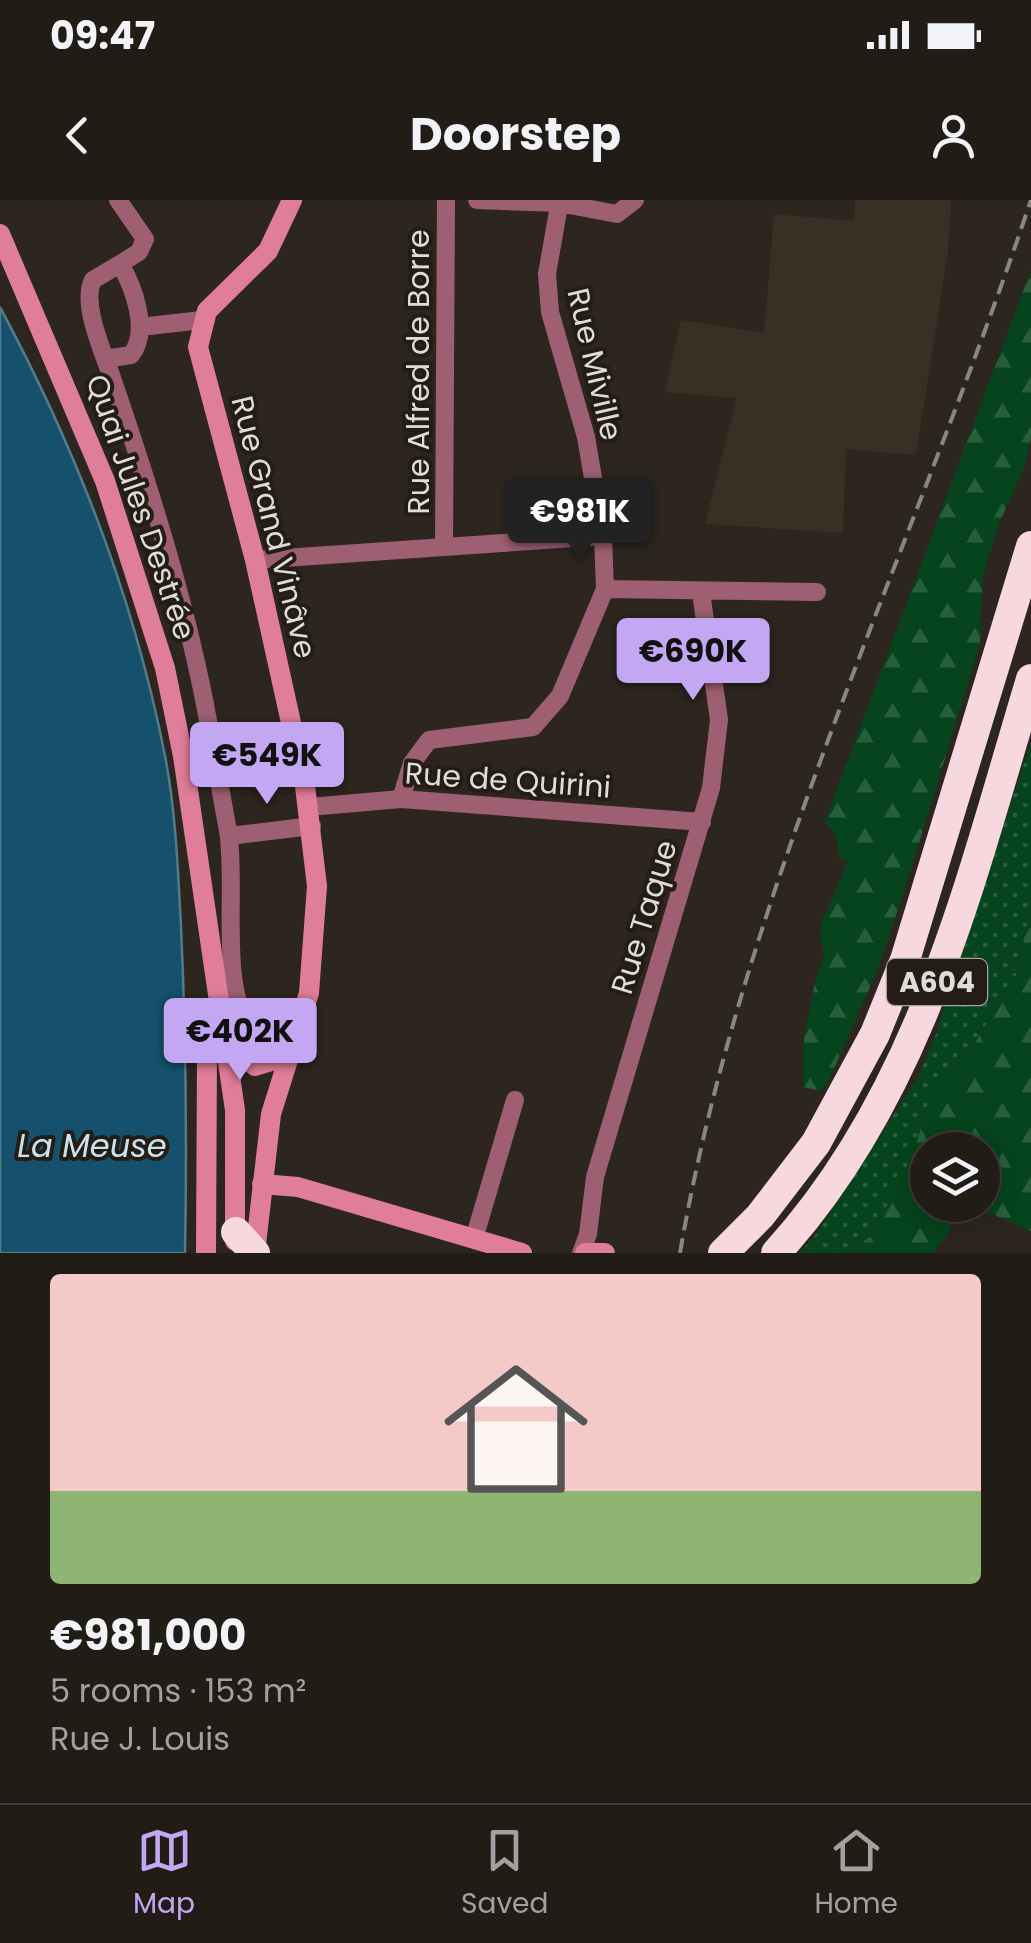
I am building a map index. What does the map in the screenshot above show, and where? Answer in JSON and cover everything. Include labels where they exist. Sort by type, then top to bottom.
[{"type":"highway","name":"A604","points":[[723,1252],[760,1216],[816,1143],[875,1034],[905,960],[1031,546]]},
{"type":"highway","name":"A604","points":[[776,1253],[849,1163],[910,1052],[937,983],[1031,679]]},
{"type":"street","points":[[118,200],[145,239],[139,252],[93,280],[90,288],[105,359],[144,475],[187,637],[229,836],[232,957],[244,1017],[262,1038],[276,1041],[296,1037]]},
{"type":"street","points":[[140,328],[202,320],[214,303],[268,251],[292,200]]},
{"type":"street","name":"Rue Alfred de Borre","points":[[444,545],[446,200]]},
{"type":"street","points":[[477,200],[559,202],[617,214],[635,200]]},
{"type":"street","name":"Rue Miville","points":[[559,202],[547,274],[550,312],[586,437],[603,536],[605,589]]},
{"type":"street","name":"Quai Jules Destrée","points":[[0,234],[71,394],[155,629],[183,756],[235,1110],[241,1249]]},
{"type":"street","points":[[105,359],[135,352],[140,328],[132,282],[120,264]]},
{"type":"street","name":"Rue Grand Vinâve","points":[[202,320],[198,348],[255,560],[310,817],[318,886],[316,945],[296,1037],[284,1060],[271,1114]]},
{"type":"street","points":[[255,560],[603,536]]},
{"type":"street","points":[[401,799],[412,762],[428,740],[526,730],[543,717],[560,696],[605,589],[817,592]]},
{"type":"street","name":"Rue Taque","points":[[583,1253],[595,1176],[702,822],[719,720],[701,592]]},
{"type":"street","name":"Rue de Quirini","points":[[229,836],[401,799],[702,822]]},
{"type":"street","name":"Quai Jules Destrée","points":[[208,928],[206,971],[241,1249]]},
{"type":"street","points":[[206,1253],[207,1055],[213,1020]]},
{"type":"street","points":[[296,1037],[265,1068],[254,1162],[262,1175],[522,1253]]},
{"type":"street","points":[[225,1040],[265,1068],[271,1114],[262,1175],[241,1249]]},
{"type":"street","points":[[474,1239],[515,1100]]},
{"type":"street","points":[[583,1253],[604,1253]]},
{"type":"shaded area","points":[[855,200],[951,200],[948,252],[916,455],[846,449],[843,533],[705,524],[737,398],[665,392],[681,320],[764,333],[774,214],[854,221]]},
{"type":"green space","points":[[1031,270],[1031,437],[1025,465],[997,528],[982,580],[980,644],[878,969],[829,1080],[821,1091],[803,1087],[804,1038],[816,977],[824,959],[820,926],[848,861],[840,858],[835,835],[825,821]]},
{"type":"green space","points":[[1031,741],[1031,904],[1017,973],[976,1041],[930,1099],[920,1132],[910,1132],[909,1167],[871,1236],[848,1253],[799,1253],[814,1237],[917,1079],[936,1034]]},
{"type":"green space","points":[[1031,904],[1031,1231],[1000,1217],[1000,1132],[920,1132],[930,1099],[976,1041],[1017,973]]},
{"type":"green space","points":[[910,1164],[910,1222],[952,1222],[949,1233],[933,1253],[848,1253],[871,1236]]},
{"type":"water","name":"La Meuse","points":[[0,307],[54,416],[100,527],[138,642],[166,761],[176,844],[183,968],[185,1253],[0,1253]]},
{"type":"railway","points":[[680,1253],[708,1118],[788,852],[1031,200]]}]
